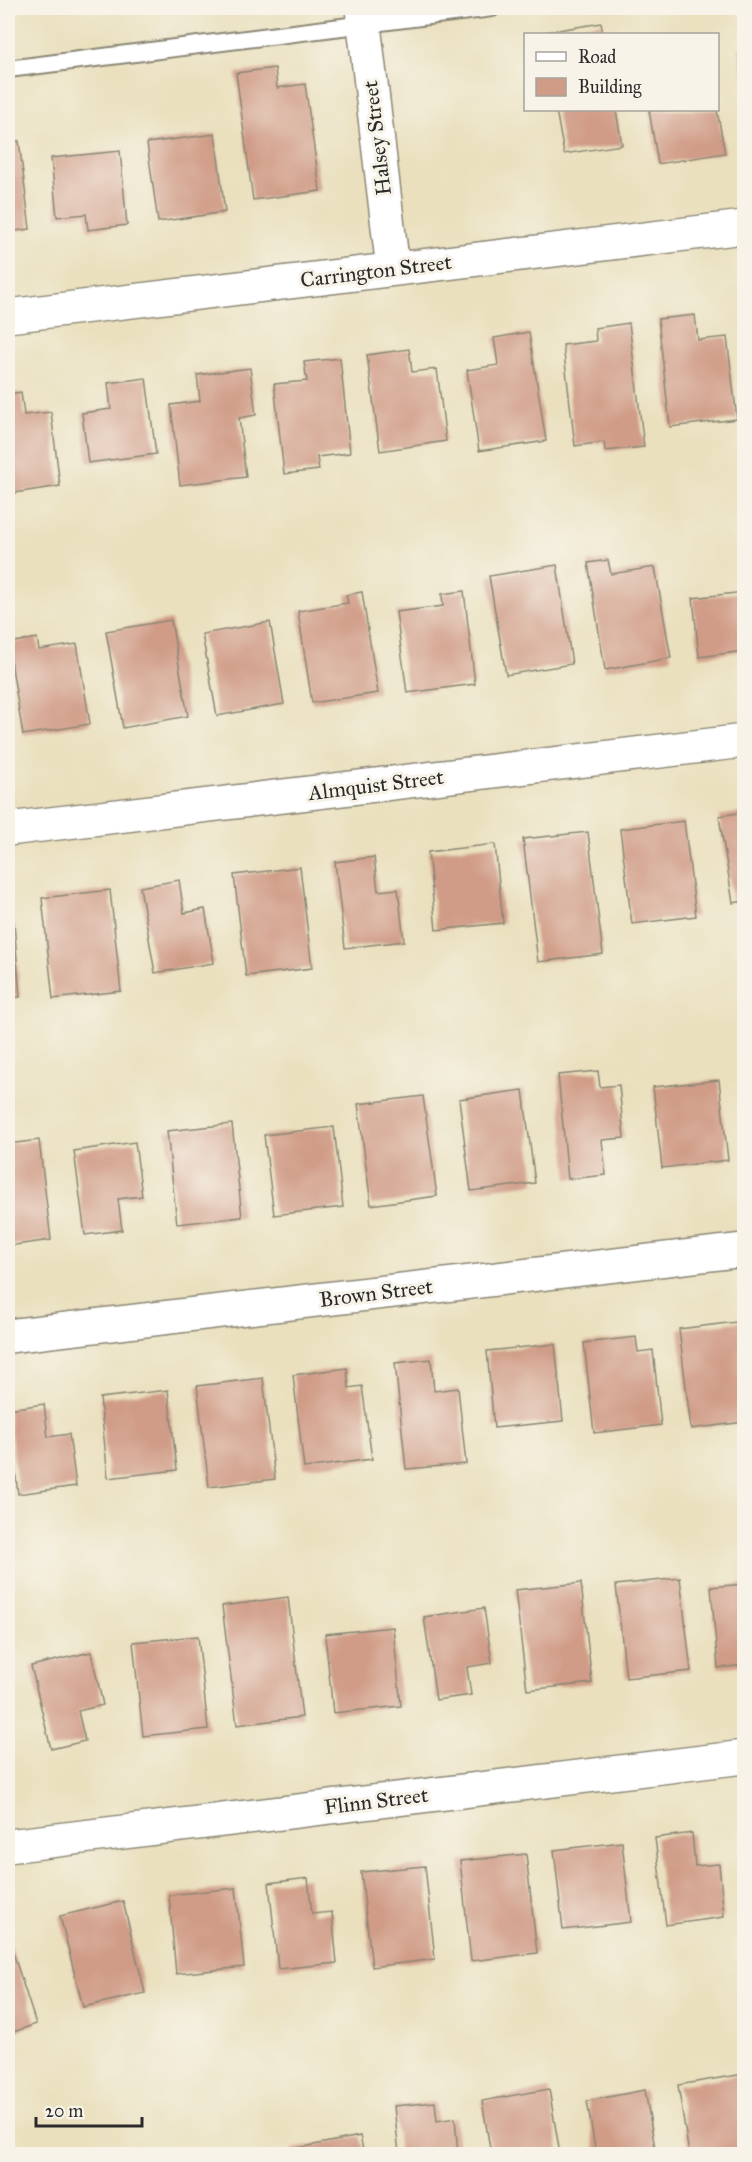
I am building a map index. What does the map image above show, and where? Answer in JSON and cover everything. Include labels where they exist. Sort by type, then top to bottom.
[{"type":"street","name":"Halsey Street","points":[[363,16],[393,269]]},
{"type":"street","name":"Carrington Street","points":[[8,316],[744,227]]},
{"type":"street","name":"Almquist Street","points":[[8,829],[744,741]]},
{"type":"street","name":"Brown Street","points":[[8,1336],[744,1250]]},
{"type":"street","name":"Flinn Street","points":[[8,1846],[744,1757]]},
{"type":"lane","points":[[8,69],[363,16],[492,8]]},
{"type":"building","points":[[601,23],[603,33],[540,33]]},
{"type":"building","points":[[744,47],[744,76],[743,76],[739,48]]},
{"type":"building","points":[[275,68],[277,88],[305,84],[320,191],[253,200],[236,73]]},
{"type":"building","points":[[556,111],[616,111],[622,145],[564,154]]},
{"type":"building","points":[[649,111],[717,111],[725,153],[658,164]]},
{"type":"building","points":[[215,134],[225,212],[158,222],[147,143]]},
{"type":"building","points":[[19,141],[30,229],[8,232],[8,142]]},
{"type":"building","points":[[120,151],[127,225],[88,230],[86,214],[57,217],[51,158]]},
{"type":"building","points":[[695,315],[698,340],[727,337],[737,419],[670,427],[658,319]]},
{"type":"building","points":[[629,323],[644,447],[605,451],[604,442],[575,446],[563,345],[596,341],[595,328]]},
{"type":"building","points":[[529,332],[546,441],[479,451],[467,370],[498,365],[494,338]]},
{"type":"building","points":[[409,349],[412,372],[437,369],[446,441],[380,451],[367,355]]},
{"type":"building","points":[[340,358],[350,453],[317,457],[319,470],[284,474],[274,384],[307,381],[304,362]]},
{"type":"building","points":[[250,368],[256,415],[239,418],[246,477],[180,485],[171,405],[200,401],[197,375]]},
{"type":"building","points":[[146,378],[156,454],[88,463],[82,413],[111,409],[108,383]]},
{"type":"building","points":[[21,392],[24,415],[51,412],[60,486],[8,494],[8,394]]},
{"type":"building","points":[[608,560],[611,574],[655,567],[671,658],[605,670],[588,563]]},
{"type":"building","points":[[557,565],[572,664],[506,675],[489,576]]},
{"type":"building","points":[[464,591],[475,684],[407,693],[396,612],[443,606],[442,594]]},
{"type":"building","points":[[362,592],[378,693],[312,703],[298,611],[348,603],[346,595]]},
{"type":"building","points":[[744,592],[744,651],[699,657],[693,598]]},
{"type":"building","points":[[171,620],[188,716],[123,728],[106,631]]},
{"type":"building","points":[[270,622],[284,704],[217,716],[202,634]]},
{"type":"building","points":[[37,638],[39,650],[77,644],[90,724],[23,735],[8,643]]},
{"type":"building","points":[[744,812],[744,901],[733,903],[719,816]]},
{"type":"building","points":[[684,821],[696,916],[632,924],[620,829]]},
{"type":"building","points":[[588,832],[603,954],[538,962],[523,839]]},
{"type":"building","points":[[495,844],[503,923],[436,930],[428,852]]},
{"type":"building","points":[[374,857],[378,891],[398,889],[404,941],[345,948],[335,862]]},
{"type":"building","points":[[300,867],[312,968],[246,976],[234,875]]},
{"type":"building","points":[[179,880],[184,913],[205,909],[214,963],[155,973],[140,887]]},
{"type":"building","points":[[110,890],[121,991],[53,999],[42,898]]},
{"type":"building","points":[[14,923],[20,997],[8,998],[8,924]]},
{"type":"building","points":[[598,1071],[600,1087],[619,1085],[624,1138],[602,1140],[606,1175],[568,1179],[558,1075]]},
{"type":"building","points":[[719,1080],[728,1160],[662,1168],[653,1087]]},
{"type":"building","points":[[523,1090],[535,1183],[471,1191],[459,1099]]},
{"type":"building","points":[[423,1096],[437,1196],[371,1205],[358,1104]]},
{"type":"building","points":[[232,1124],[242,1217],[177,1224],[167,1131]]},
{"type":"building","points":[[334,1127],[343,1207],[274,1215],[264,1135]]},
{"type":"building","points":[[39,1140],[51,1240],[8,1246],[8,1144]]},
{"type":"building","points":[[135,1142],[142,1196],[118,1199],[122,1230],[85,1235],[74,1151]]},
{"type":"building","points":[[744,1321],[744,1422],[691,1429],[679,1329]]},
{"type":"building","points":[[636,1337],[638,1352],[653,1350],[661,1425],[594,1433],[584,1343]]},
{"type":"building","points":[[555,1344],[563,1421],[494,1428],[487,1351]]},
{"type":"building","points":[[431,1359],[434,1391],[458,1388],[466,1464],[406,1469],[395,1363]]},
{"type":"building","points":[[347,1368],[349,1388],[362,1386],[372,1459],[304,1468],[293,1375]]},
{"type":"building","points":[[263,1378],[275,1479],[209,1487],[197,1386]]},
{"type":"building","points":[[168,1390],[177,1470],[108,1478],[100,1398]]},
{"type":"building","points":[[44,1404],[48,1437],[69,1434],[76,1486],[18,1494],[8,1409]]},
{"type":"building","points":[[680,1578],[691,1671],[626,1678],[616,1585]]},
{"type":"building","points":[[581,1583],[592,1683],[527,1690],[515,1590]]},
{"type":"building","points":[[744,1584],[744,1665],[718,1668],[711,1587]]},
{"type":"building","points":[[288,1597],[302,1717],[237,1725],[222,1606]]},
{"type":"building","points":[[484,1608],[492,1663],[467,1667],[471,1695],[436,1700],[424,1617]]},
{"type":"building","points":[[393,1627],[401,1706],[333,1713],[325,1634]]},
{"type":"building","points":[[198,1636],[208,1729],[143,1736],[133,1642]]},
{"type":"building","points":[[91,1652],[103,1705],[78,1711],[85,1741],[51,1749],[31,1666]]},
{"type":"building","points":[[692,1833],[695,1866],[719,1864],[724,1917],[666,1925],[655,1838]]},
{"type":"building","points":[[622,1842],[631,1922],[563,1930],[554,1850]]},
{"type":"building","points":[[526,1854],[537,1953],[471,1961],[460,1861]]},
{"type":"building","points":[[425,1866],[435,1959],[372,1967],[361,1872]]},
{"type":"building","points":[[308,1878],[312,1914],[332,1912],[337,1963],[278,1969],[269,1883]]},
{"type":"building","points":[[236,1888],[244,1967],[176,1974],[169,1895]]},
{"type":"building","points":[[123,1901],[145,1993],[83,2007],[60,1916]]},
{"type":"building","points":[[8,1937],[36,2024],[8,2034]]},
{"type":"building","points":[[744,2074],[744,2151],[742,2154],[689,2154],[678,2085]]},
{"type":"building","points":[[549,2089],[560,2154],[491,2154],[482,2101]]},
{"type":"building","points":[[645,2090],[656,2154],[617,2154],[617,2152],[596,2154],[587,2101]]},
{"type":"building","points":[[435,2102],[437,2121],[455,2118],[458,2154],[399,2154],[394,2106]]},
{"type":"building","points":[[360,2136],[364,2154],[294,2154],[293,2149]]}]
